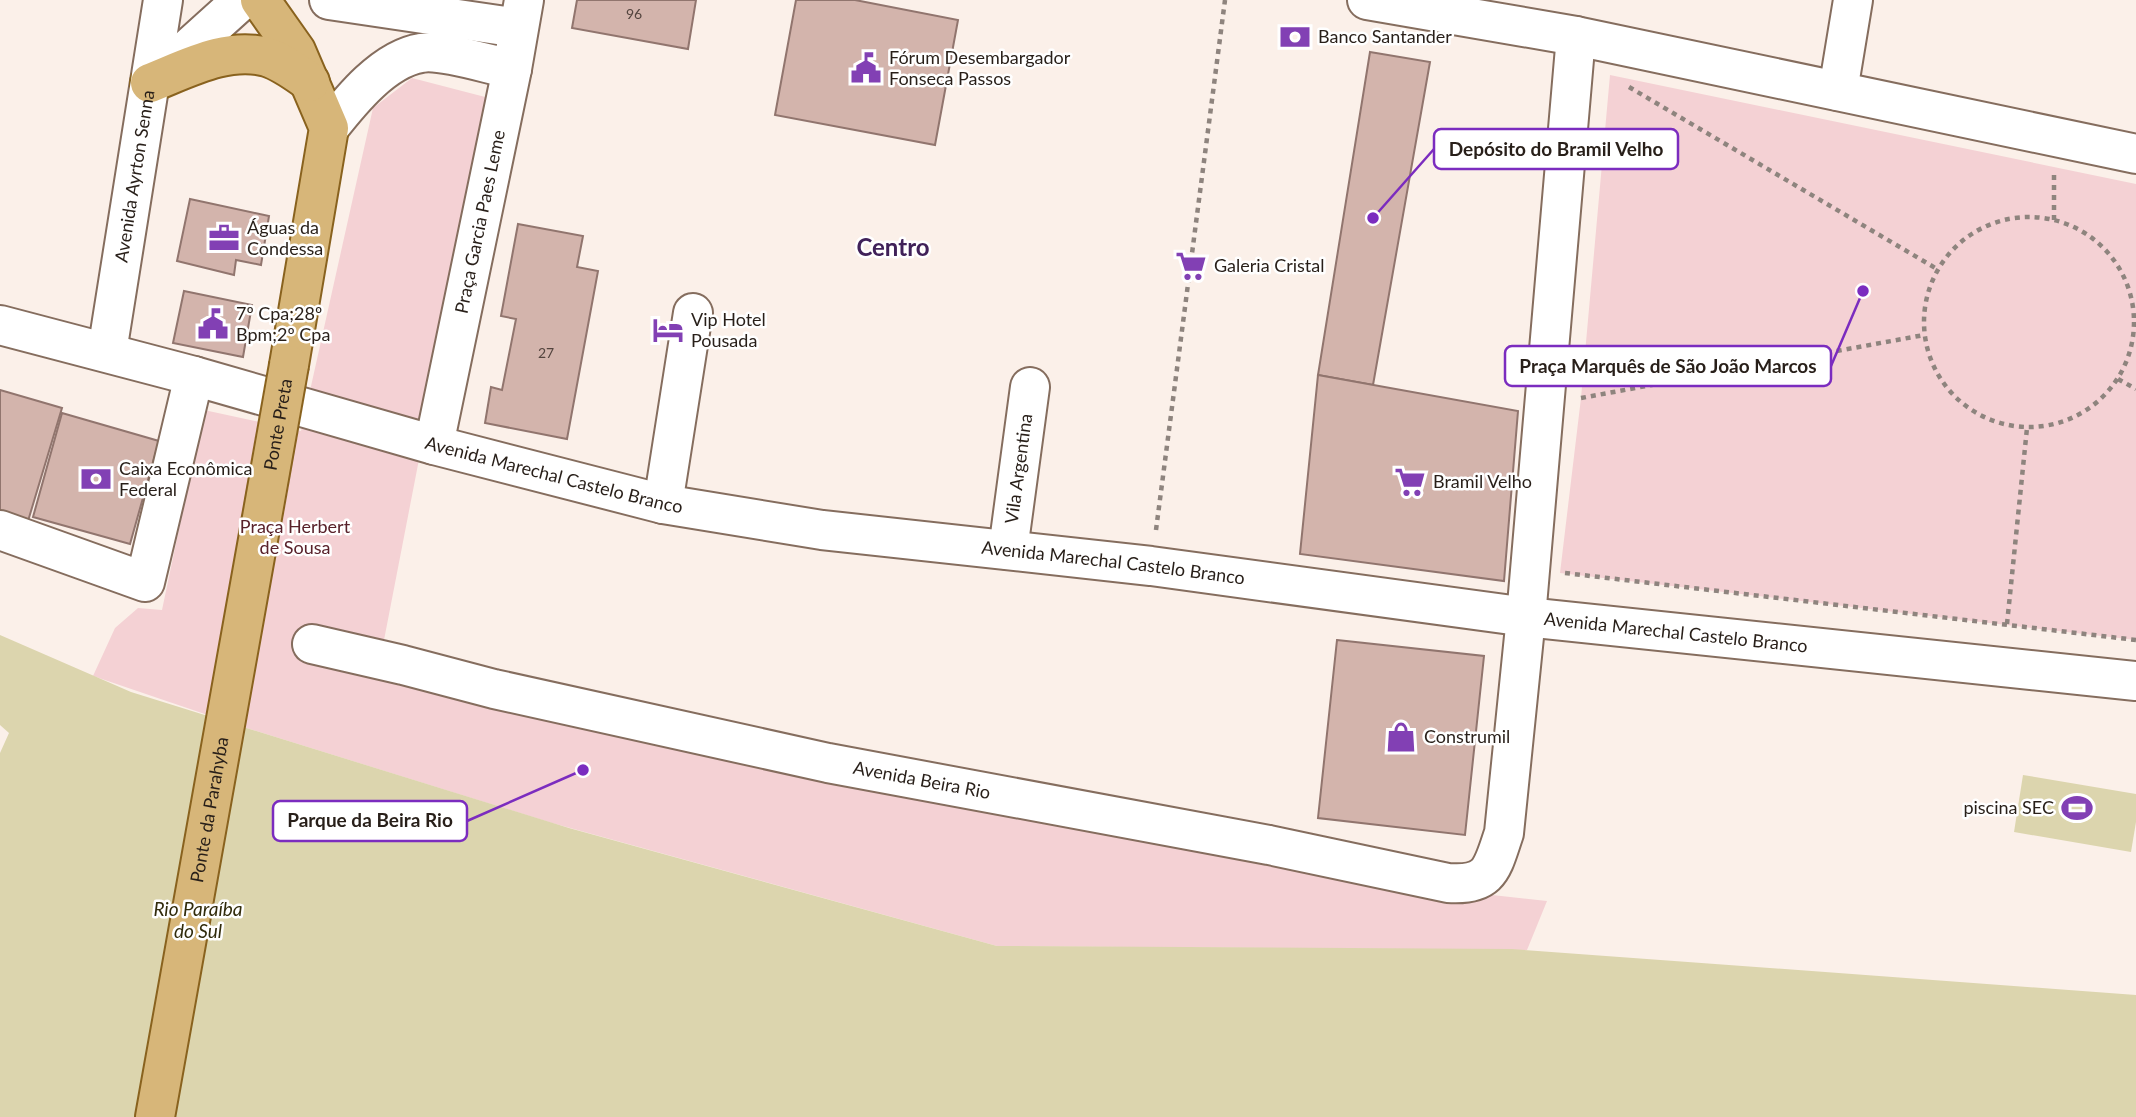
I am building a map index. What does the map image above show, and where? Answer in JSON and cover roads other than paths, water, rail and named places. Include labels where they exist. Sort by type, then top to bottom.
[{"type":"main road","points":[[260,0],[296,51],[329,128]]},
{"type":"main road","points":[[150,83],[221,56],[248,55],[267,57],[310,82]]},
{"type":"main road","name":"Ponte Preta","points":[[234,669],[329,128]]},
{"type":"main road","name":"Ponte da Parahyba","points":[[155,1117],[234,669]]},
{"type":"street","name":"Avenida Ayrton Senna","points":[[107,352],[163,0]]},
{"type":"street","points":[[150,83],[242,0]]},
{"type":"street","points":[[329,0],[521,14]]},
{"type":"street","points":[[1367,0],[1458,8],[1576,36],[2136,154]]},
{"type":"street","points":[[1838,90],[1853,0]]},
{"type":"street","name":"Praça Garcia Paes Leme","points":[[434,446],[521,14]]},
{"type":"street","points":[[1526,617],[1576,36]]},
{"type":"street","points":[[329,128],[356,94],[400,59],[423,52],[512,69]]},
{"type":"street","points":[[663,503],[693,313]]},
{"type":"street","name":"Avenida Marechal Castelo Branco","points":[[0,325],[194,376],[434,446],[663,503],[822,530],[1151,566],[1526,617],[2136,681]]},
{"type":"street","points":[[0,530],[145,582],[194,376]]},
{"type":"street","name":"Vila Argentina","points":[[1008,550],[1030,387]]},
{"type":"street","name":"Avenida Beira Rio","points":[[312,644],[494,690],[828,763],[1269,845],[1448,883],[1473,883],[1482,878],[1492,866],[1504,833],[1526,617]]},
{"type":"water","name":"Rio Paraíba do Sul","points":[[0,635],[131,692],[569,828],[997,946],[1512,949],[2136,995],[2136,1117],[0,1117],[0,753],[9,733],[0,725]]},
{"type":"water","name":"piscina SEC","points":[[2023,775],[2136,794],[2136,822],[2131,852],[2014,832]]},
{"type":"place","name":"Banco Santander","points":[[1295,37]]},
{"type":"place","name":"Fórum Desembargador Fonseca Passos","points":[[866,68]]},
{"type":"place","name":"Depósito do Bramil Velho","points":[[1373,218]]},
{"type":"place","name":"Águas da Condessa","points":[[224,238]]},
{"type":"place","name":"Galeria Cristal","points":[[1191,266]]},
{"type":"place","name":"Praça Marquês de São João Marcos","points":[[1863,291]]},
{"type":"place","name":"7º Cpa;28º Bpm;2º Cpa","points":[[213,324]]},
{"type":"place","name":"Vip Hotel Pousada","points":[[668,330]]},
{"type":"place","name":"Caixa Econômica Federal","points":[[96,479]]},
{"type":"place","name":"Bramil Velho","points":[[1410,482]]},
{"type":"place","name":"Construmil","points":[[1401,737]]},
{"type":"place","name":"Parque da Beira Rio","points":[[583,770]]},
{"type":"place","name":"piscina SEC","points":[[2077,808]]},
{"type":"district","name":"Centro","points":[[893,248]]},
{"type":"park label","name":"Praça Herbert de Sousa","points":[[295,537]]}]
